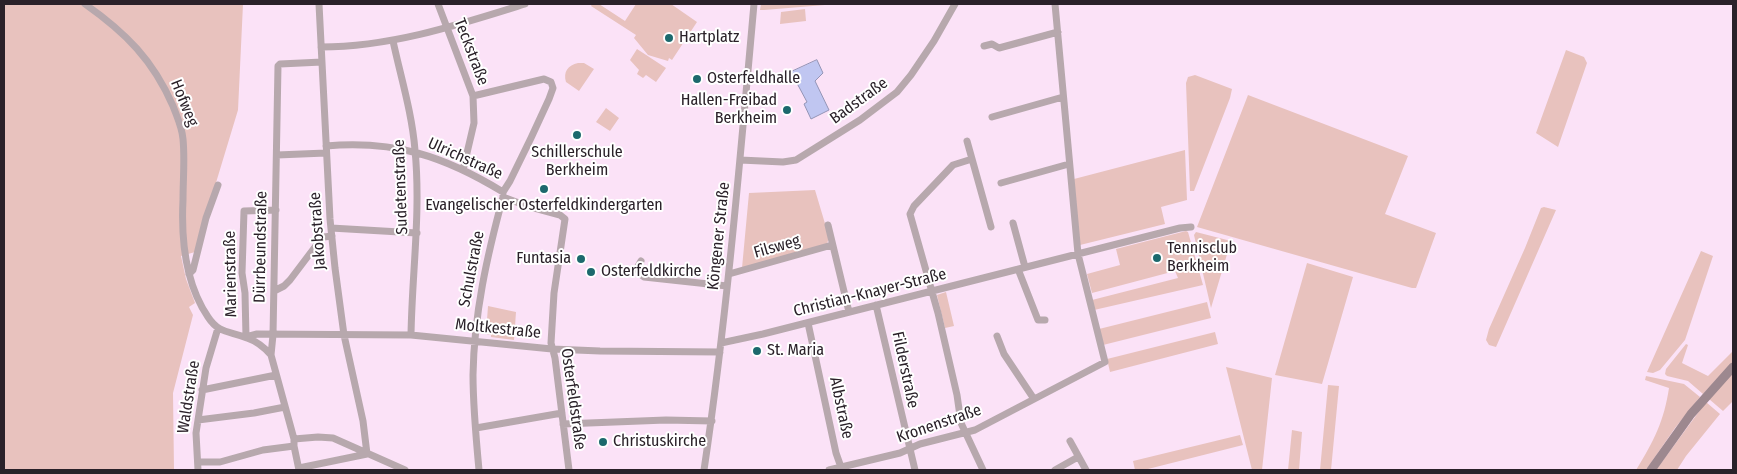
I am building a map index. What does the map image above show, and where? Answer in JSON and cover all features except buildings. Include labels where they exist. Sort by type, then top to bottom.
[{"type":"main road","points":[[1651,470],[1691,414],[1733,367]]},
{"type":"street","name":"Hofweg","points":[[85,4],[116,28],[144,55],[160,80],[179,120],[184,146],[183,219],[189,274],[205,313],[218,328]]},
{"type":"street","name":"Jakobstraße","points":[[319,4],[332,232],[344,335],[363,421],[367,454]]},
{"type":"street","name":"Teckstraße","points":[[438,4],[473,96],[474,123],[463,170]]},
{"type":"street","points":[[321,47],[354,46],[393,41],[525,4]]},
{"type":"street","name":"Köngener Straße","points":[[704,470],[721,343],[754,4]]},
{"type":"street","name":"Badstraße","points":[[740,160],[783,162],[796,160],[872,112],[897,92],[911,75],[939,34],[955,4]]},
{"type":"street","points":[[1055,4],[1078,254]]},
{"type":"street","points":[[984,46],[992,44],[999,48],[1058,32]]},
{"type":"street","name":"Sudetenstraße","points":[[393,41],[410,110],[415,152],[416,233],[411,335]]},
{"type":"street","name":"Dürrbeundstraße","points":[[299,469],[294,442],[271,355],[273,335],[278,65],[322,62]]},
{"type":"street","name":"Schulstraße","points":[[473,96],[544,79],[553,86],[549,99],[503,194],[483,276],[475,341],[473,382],[479,470]]},
{"type":"street","points":[[992,117],[1063,97]]},
{"type":"street","points":[[967,141],[991,227]]},
{"type":"street","name":"Ulrichstraße","points":[[277,155],[374,144],[399,147],[463,170],[527,206],[560,215]]},
{"type":"street","points":[[972,159],[954,165],[911,210],[911,216],[932,291],[957,395],[961,423],[983,470]]},
{"type":"street","points":[[1001,183],[1070,164]]},
{"type":"street","points":[[189,274],[192,271],[206,218],[218,185]]},
{"type":"street","name":"Marienstraße","points":[[246,337],[245,293],[242,273],[244,211],[276,210]]},
{"type":"street","name":"Osterfeldstraße","points":[[560,215],[564,217],[565,221],[554,293],[551,343],[569,470]]},
{"type":"street","points":[[1013,223],[1022,268],[1038,320],[1044,320]]},
{"type":"street","points":[[828,225],[850,312]]},
{"type":"street","name":"Christian-Knayer-Straße","points":[[721,343],[808,323],[1180,228],[1191,227]]},
{"type":"street","points":[[274,291],[286,284],[320,239],[332,232],[416,233]]},
{"type":"street","name":"Filsweg","points":[[728,274],[832,245]]},
{"type":"street","name":"Kronenstraße","points":[[829,470],[841,469],[900,453],[979,428],[1104,362],[1078,254]]},
{"type":"street","points":[[641,261],[637,268],[644,277],[727,286]]},
{"type":"street","name":"Filderstraße","points":[[876,305],[914,470]]},
{"type":"street","name":"Albstraße","points":[[808,323],[841,469]]},
{"type":"street","points":[[218,328],[228,334],[246,337],[260,345],[271,355]]},
{"type":"street","name":"Waldstraße","points":[[198,466],[196,436],[202,390],[206,368],[218,328]]},
{"type":"street","name":"Moltkestraße","points":[[246,337],[257,334],[411,335],[552,349],[720,352]]},
{"type":"street","points":[[997,336],[1006,356],[1034,398]]},
{"type":"street","points":[[202,390],[276,375]]},
{"type":"street","points":[[198,420],[285,407]]},
{"type":"street","points":[[476,428],[562,413]]},
{"type":"street","points":[[563,424],[666,420],[712,421]]},
{"type":"street","points":[[198,466],[318,437],[332,438],[403,470]]},
{"type":"street","points":[[1070,441],[1086,470]]},
{"type":"street","points":[[299,469],[367,454]]},
{"type":"street","points":[[1055,470],[1078,457]]},
{"type":"shaded area","points":[[4,4],[243,4],[238,110],[195,252],[181,256],[186,279],[195,303],[189,307],[193,315],[173,393],[174,470],[4,470]]},
{"type":"shaded area","name":"Hartplatz","points":[[592,4],[599,4],[625,21],[636,4],[671,4],[697,22],[672,60],[669,58],[668,61],[648,55],[634,38],[636,35],[591,6]]},
{"type":"shaded area","points":[[761,4],[837,4],[760,10]]},
{"type":"shaded area","points":[[805,9],[806,21],[780,24],[781,12]]},
{"type":"shaded area","points":[[637,49],[666,68],[656,82],[646,75],[643,78],[637,74],[639,70],[630,60]]},
{"type":"shaded area","points":[[1566,50],[1584,57],[1587,63],[1558,147],[1536,133]]},
{"type":"shaded area","points":[[584,63],[594,69],[579,91],[566,82],[565,78],[567,70],[571,65]]},
{"type":"shaded area","points":[[1195,75],[1232,89],[1194,191],[1190,191],[1186,83],[1188,77]]},
{"type":"shaded area","points":[[1248,95],[1408,156],[1385,214],[1436,233],[1416,288],[1197,227]]},
{"type":"shaded area","points":[[606,108],[619,118],[610,131],[596,122]]},
{"type":"shaded area","points":[[1185,150],[1187,200],[1161,207],[1165,224],[1080,245],[1074,179]]},
{"type":"shaded area","points":[[815,190],[829,237],[827,244],[742,268],[749,193]]},
{"type":"shaded area","points":[[1541,208],[1556,210],[1496,347],[1489,345],[1486,340],[1489,329]]},
{"type":"shaded area","name":"Tennisclub Berkheim","points":[[1188,232],[1203,285],[1094,310],[1092,300],[1178,278],[1175,271],[1092,293],[1087,274],[1120,265],[1116,249]]},
{"type":"shaded area","points":[[1196,232],[1231,241],[1211,308],[1194,235]]},
{"type":"shaded area","points":[[1701,251],[1713,256],[1685,340],[1660,370],[1653,373],[1647,372]]},
{"type":"shaded area","points":[[1307,263],[1353,277],[1322,384],[1275,375]]},
{"type":"shaded area","points":[[946,292],[954,326],[945,328],[937,295]]},
{"type":"shaded area","points":[[1207,302],[1211,318],[1103,345],[1099,329]]},
{"type":"shaded area","points":[[488,306],[516,312],[514,340],[491,337],[491,335],[486,334]]},
{"type":"shaded area","points":[[1215,332],[1218,344],[1110,372],[1107,359]]},
{"type":"shaded area","points":[[1686,344],[1688,345],[1682,363],[1708,376],[1733,351],[1733,362],[1703,394],[1688,381],[1665,374],[1666,369]]},
{"type":"shaded area","points":[[1226,367],[1272,378],[1262,470],[1252,470]]},
{"type":"shaded area","points":[[1733,373],[1733,401],[1723,411],[1709,399]]},
{"type":"shaded area","points":[[1646,376],[1684,384],[1700,397],[1675,428],[1646,470],[1636,470],[1657,431],[1669,388],[1645,380]]},
{"type":"shaded area","points":[[1328,385],[1339,386],[1331,470],[1320,470]]},
{"type":"shaded area","points":[[1706,402],[1720,414],[1677,470],[1656,470]]},
{"type":"shaded area","points":[[1292,430],[1302,432],[1299,470],[1288,470]]},
{"type":"shaded area","points":[[1240,435],[1243,445],[1144,470],[1135,470],[1133,461]]},
{"type":"water","points":[[817,60],[823,73],[815,81],[829,110],[811,119],[804,104],[807,102],[791,72]]},
{"type":"place","name":"Hartplatz","points":[[669,38]]},
{"type":"place","name":"Osterfeldhalle","points":[[697,79]]},
{"type":"place","name":"Hallen-Freibad Berkheim","points":[[787,110]]},
{"type":"place","name":"Schillerschule Berkheim","points":[[577,135]]},
{"type":"place","name":"Evangelischer Osterfeldkindergarten","points":[[544,189]]},
{"type":"place","name":"Tennisclub Berkheim","points":[[1157,258]]},
{"type":"place","name":"Funtasia","points":[[581,259]]},
{"type":"place","name":"Osterfeldkirche","points":[[591,272]]},
{"type":"place","name":"St. Maria","points":[[757,351]]},
{"type":"place","name":"Christuskirche","points":[[603,442]]}]
